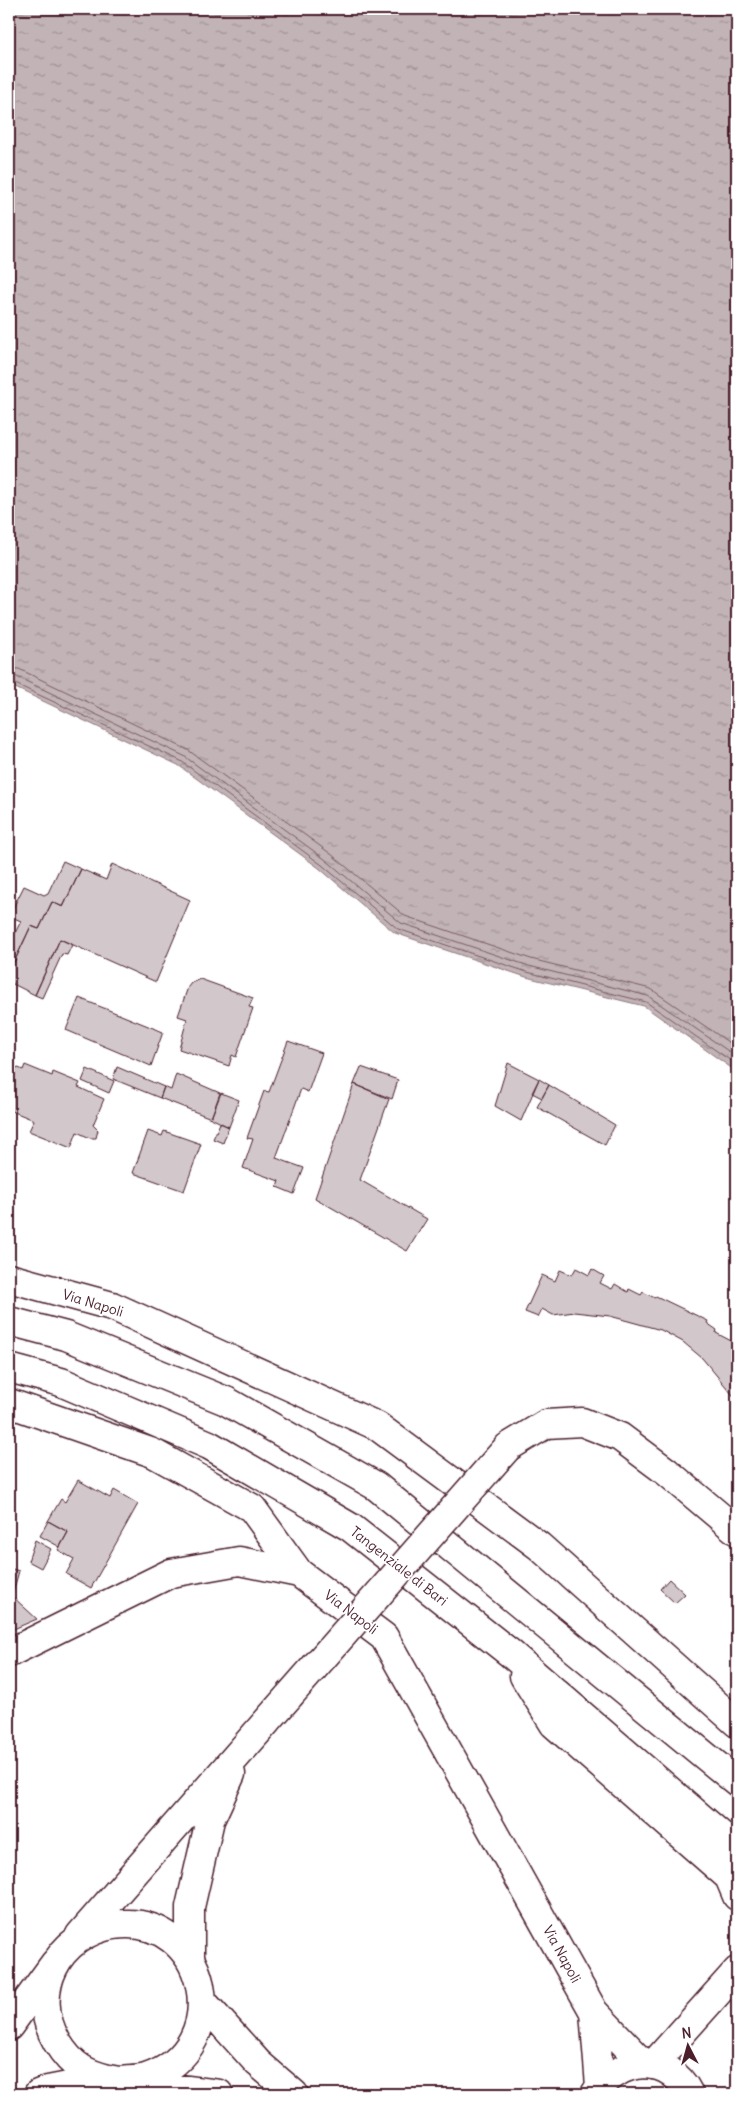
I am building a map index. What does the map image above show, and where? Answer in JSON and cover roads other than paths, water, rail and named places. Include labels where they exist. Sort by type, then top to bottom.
[{"type":"main road","name":"Via Napoli","points":[[9,1278],[112,1306],[377,1426],[538,1546],[737,1723]]},
{"type":"main road","points":[[9,1321],[66,1336],[226,1401],[376,1486],[737,1782]]},
{"type":"main road","name":"Tangenziale di Bari","points":[[9,1368],[61,1382],[209,1445],[350,1527],[510,1653],[737,1849]]},
{"type":"main road","name":"Via Napoli","points":[[9,1403],[153,1454],[252,1508],[298,1573],[384,1636],[594,2012],[649,2065],[673,2074],[689,2094]]},
{"type":"main road","points":[[9,2026],[58,1960],[242,1748],[508,1448],[546,1424],[582,1422],[620,1437],[666,1472],[737,1531]]},
{"type":"main road","points":[[9,1652],[171,1573],[239,1561],[298,1573]]},
{"type":"main road","points":[[510,1653],[554,1724],[729,1877],[737,1896]]},
{"type":"main road","points":[[190,1958],[190,1907],[210,1820],[242,1748]]},
{"type":"main road","points":[[38,2094],[48,2090],[112,2080],[145,2078],[168,2067],[187,2050],[199,2028],[203,2002],[200,1980],[190,1958],[172,1940],[150,1928],[125,1924],[100,1928],[77,1939]]},
{"type":"main road","points":[[58,1960],[47,1982],[46,1990],[45,2007],[50,2031],[63,2052],[82,2069],[112,2080],[220,2094]]},
{"type":"main road","points":[[597,2090],[612,2074],[620,2069],[649,2065],[737,1971]]},
{"type":"main road","points":[[203,2002],[258,2063],[294,2094]]},
{"type":"main road","name":"Via Napoli","points":[[594,2012],[597,2090]]},
{"type":"water","points":[[9,9],[737,9],[737,1072],[644,1006],[526,977],[395,933],[319,868],[178,765],[9,685]]}]
